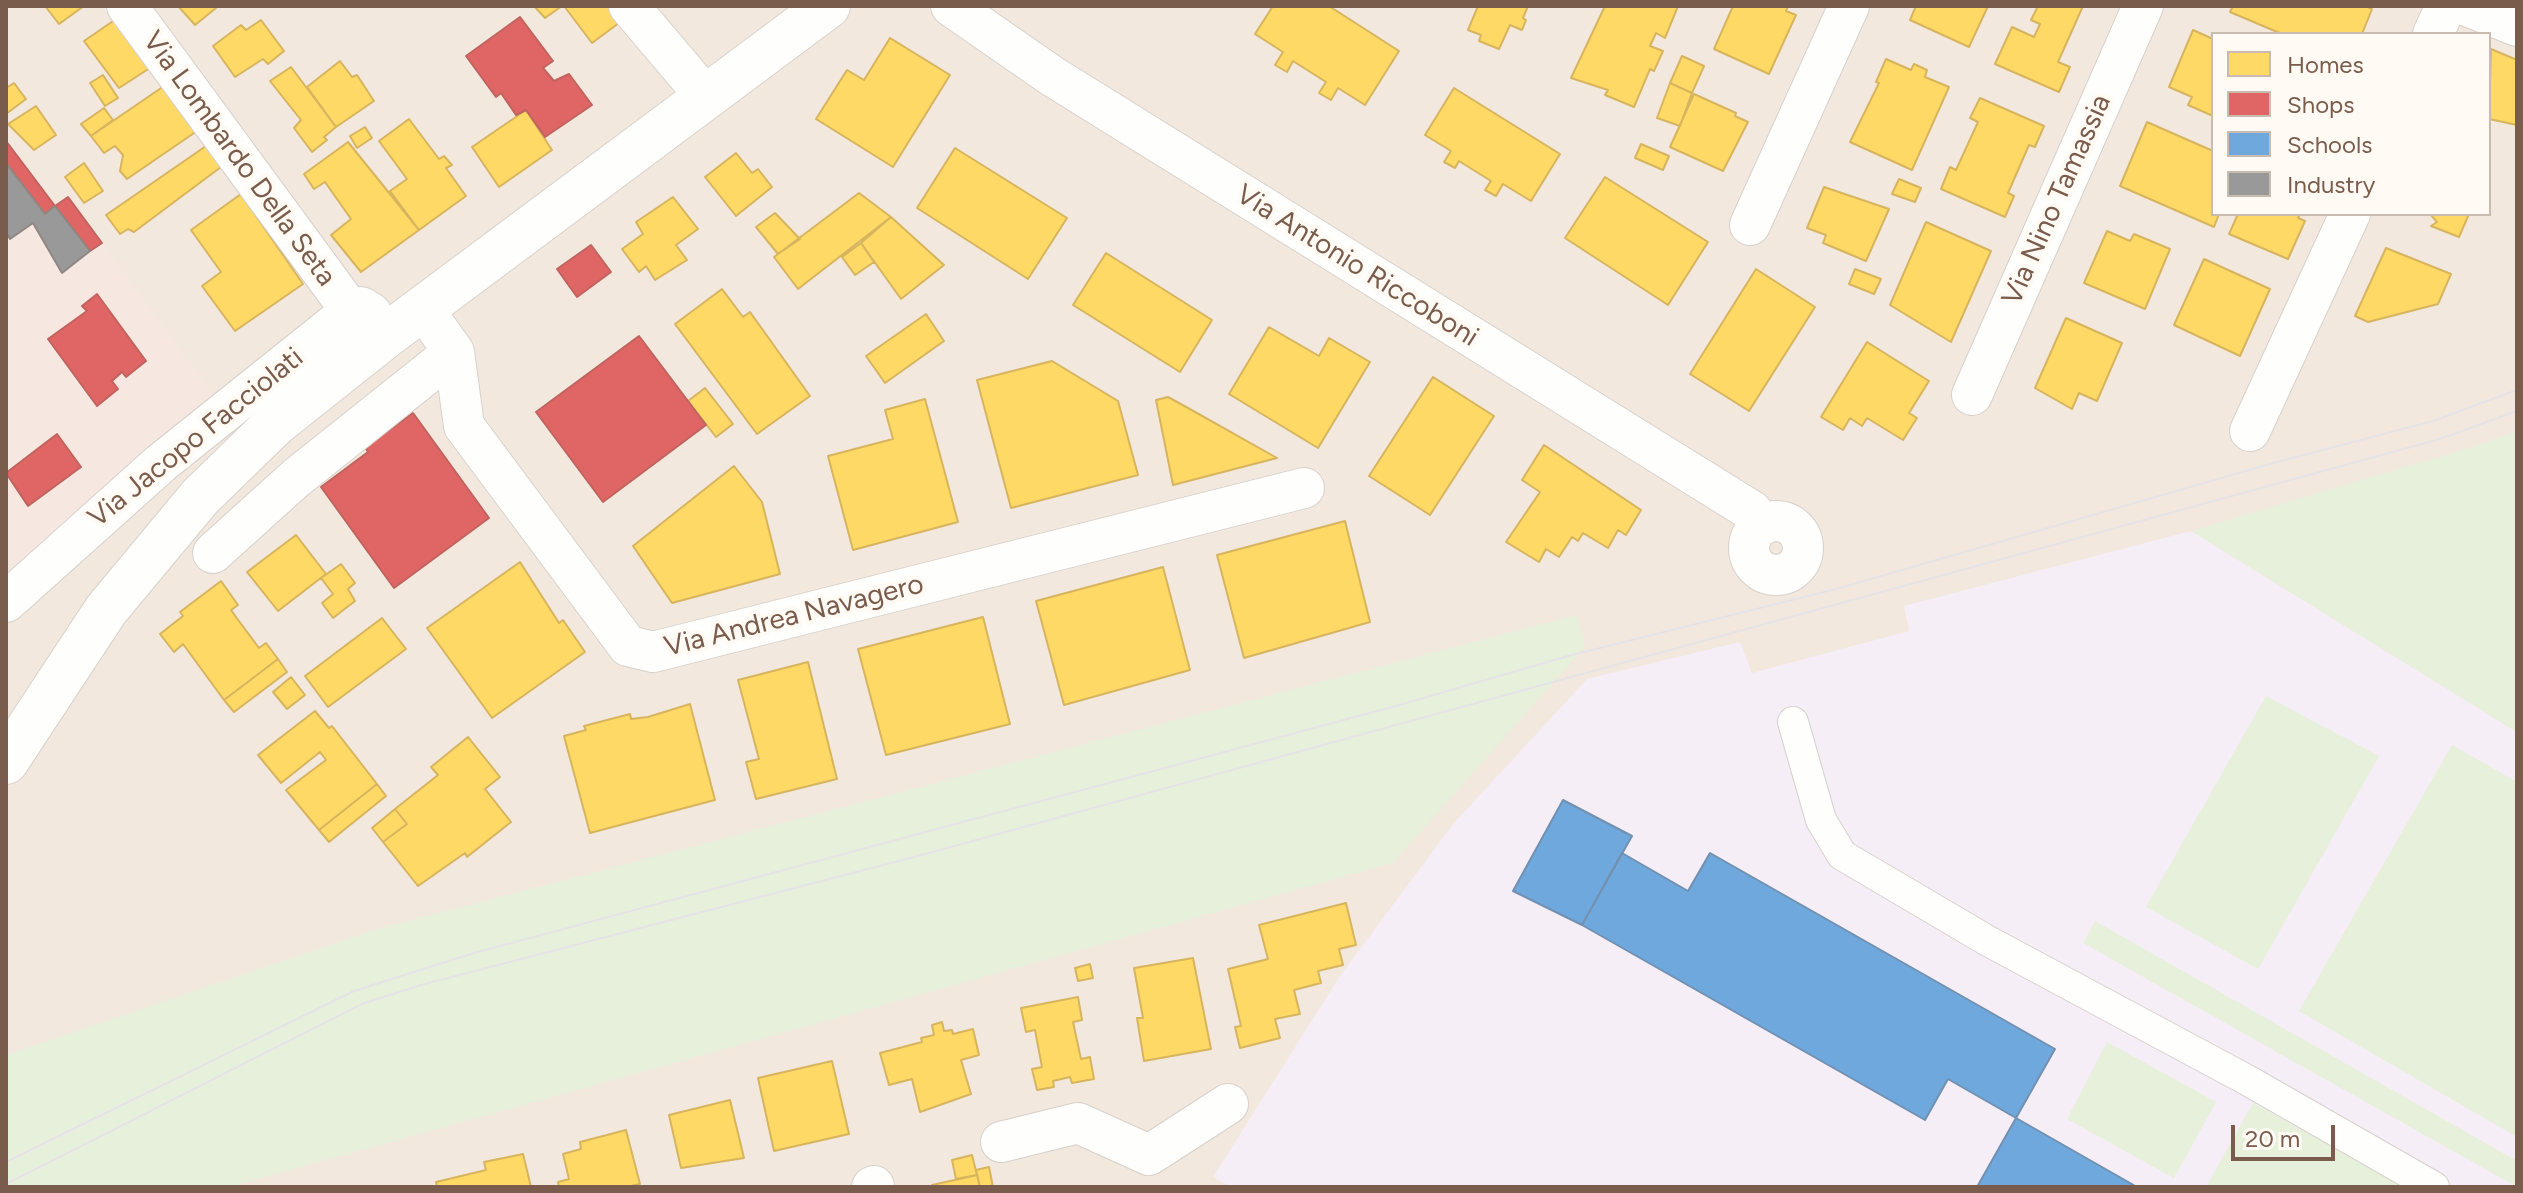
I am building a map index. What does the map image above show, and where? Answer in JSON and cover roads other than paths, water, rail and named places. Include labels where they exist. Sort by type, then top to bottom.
[{"type":"main road","name":"Via Jacopo Facciolati","points":[[6,762],[106,610],[200,497],[275,424],[387,335],[828,6]]},
{"type":"street","name":"Via Lombardo Della Seta","points":[[127,6],[351,311]]},
{"type":"street","points":[[629,6],[707,98]]},
{"type":"street","name":"Via Antonio Riccoboni","points":[[951,6],[1052,76],[1752,511],[1763,525]]},
{"type":"street","points":[[1750,225],[1849,6]]},
{"type":"street","name":"Via Nino Tamassia","points":[[1972,395],[2143,6]]},
{"type":"street","points":[[2434,32],[2446,6]]},
{"type":"street","points":[[2467,6],[2517,26]]},
{"type":"street","points":[[2246,442],[2349,216]]},
{"type":"street","points":[[351,311],[361,307],[371,313],[387,335]]},
{"type":"street","name":"Via Andrea Navagero","points":[[423,309],[454,352],[464,426],[628,646],[639,651],[653,652],[1304,488]]},
{"type":"street","name":"Via Jacopo Facciolati","points":[[6,602],[161,463],[351,311]]},
{"type":"street","points":[[213,553],[296,478],[454,352]]},
{"type":"street","points":[[1793,722],[1821,820],[1842,855],[2434,1187]]},
{"type":"street","points":[[1001,1142],[1078,1123],[1153,1171],[1228,1104]]},
{"type":"tram line","points":[[6,1162],[354,991],[474,953],[1396,706],[1568,656],[1836,589],[2277,462],[2433,421],[2517,390]]},
{"type":"tram line","points":[[6,1184],[362,1004],[421,985],[918,856],[2440,439],[2517,411]]}]
